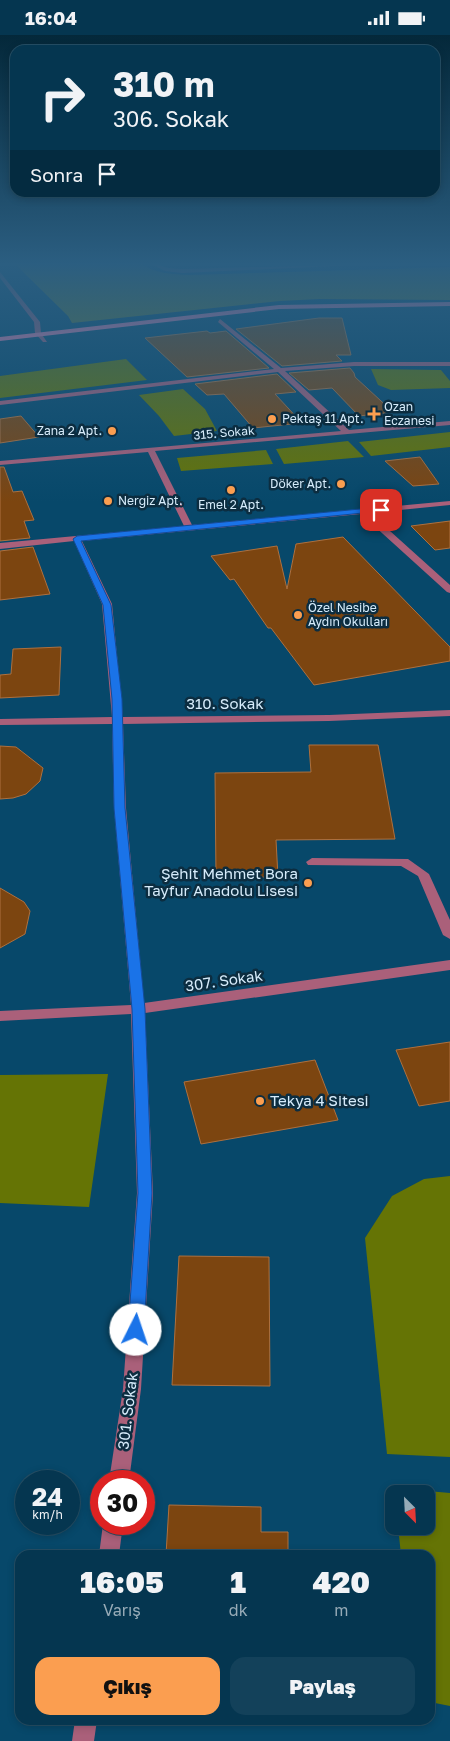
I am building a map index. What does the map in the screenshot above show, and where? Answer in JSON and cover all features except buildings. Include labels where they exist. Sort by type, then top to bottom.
[{"type":"main road","points":[[0,345],[16,344]]},
{"type":"street","points":[[247,344],[348,433]]},
{"type":"street","points":[[0,403],[278,369],[354,364],[450,364]]},
{"type":"street","name":"315. Sokak","points":[[0,463],[450,423]]},
{"type":"street","points":[[151,451],[189,528]]},
{"type":"street","points":[[0,547],[450,503]]},
{"type":"street","points":[[363,511],[450,590]]},
{"type":"street","name":"301. Sokak","points":[[77,539],[107,605],[117,699],[120,808],[138,1009],[145,1193],[132,1389],[121,1470]]},
{"type":"street","name":"310. Sokak","points":[[0,722],[118,719],[329,718],[450,713]]},
{"type":"street","points":[[312,862],[404,862],[423,874],[450,935]]},
{"type":"street","name":"307. Sokak","points":[[0,1016],[138,1009],[450,965]]},
{"type":"street","points":[[110,1550],[112,1535]]},
{"type":"street","points":[[83,1741],[85,1725]]},
{"type":"green space","points":[[126,359],[147,380],[0,398],[0,376]]},
{"type":"green space","points":[[371,369],[441,370],[450,381],[450,388],[391,390],[378,385]]},
{"type":"green space","points":[[183,389],[205,409],[217,431],[174,436],[159,416],[139,395]]},
{"type":"green space","points":[[450,432],[450,447],[371,456],[359,442]]},
{"type":"green space","points":[[348,441],[364,457],[284,464],[276,449]]},
{"type":"green space","points":[[266,450],[273,464],[181,471],[177,458]]},
{"type":"green space","points":[[108,1074],[89,1207],[0,1203],[0,1075]]},
{"type":"green space","points":[[450,1176],[450,1457],[387,1454],[365,1238],[392,1196],[424,1179]]},
{"type":"green space","points":[[435,1492],[450,1493],[450,1706],[435,1703],[435,1550],[400,1550],[399,1535],[435,1535]]},
{"type":"place","name":"Ozan Eczanesi","points":[[374,414]]},
{"type":"place","name":"Pektaş 11 Apt.","points":[[272,419]]},
{"type":"place","name":"Zana 2 Apt.","points":[[112,431]]},
{"type":"place","name":"Döker Apt.","points":[[341,484]]},
{"type":"place","name":"Emel 2 Apt.","points":[[231,490]]},
{"type":"place","name":"Nergiz Apt.","points":[[108,501]]},
{"type":"place","name":"Özel Nesibe Aydın Okulları","points":[[298,615]]},
{"type":"place","name":"Şehit Mehmet Bora Tayfur Anadolu Lisesi","points":[[308,883]]},
{"type":"place","name":"Tekya 4 Sitesi","points":[[260,1101]]},
{"type":"route","points":[[136,1330],[145,1193],[138,1009],[120,808],[117,699],[107,605],[77,539],[381,510]]}]
